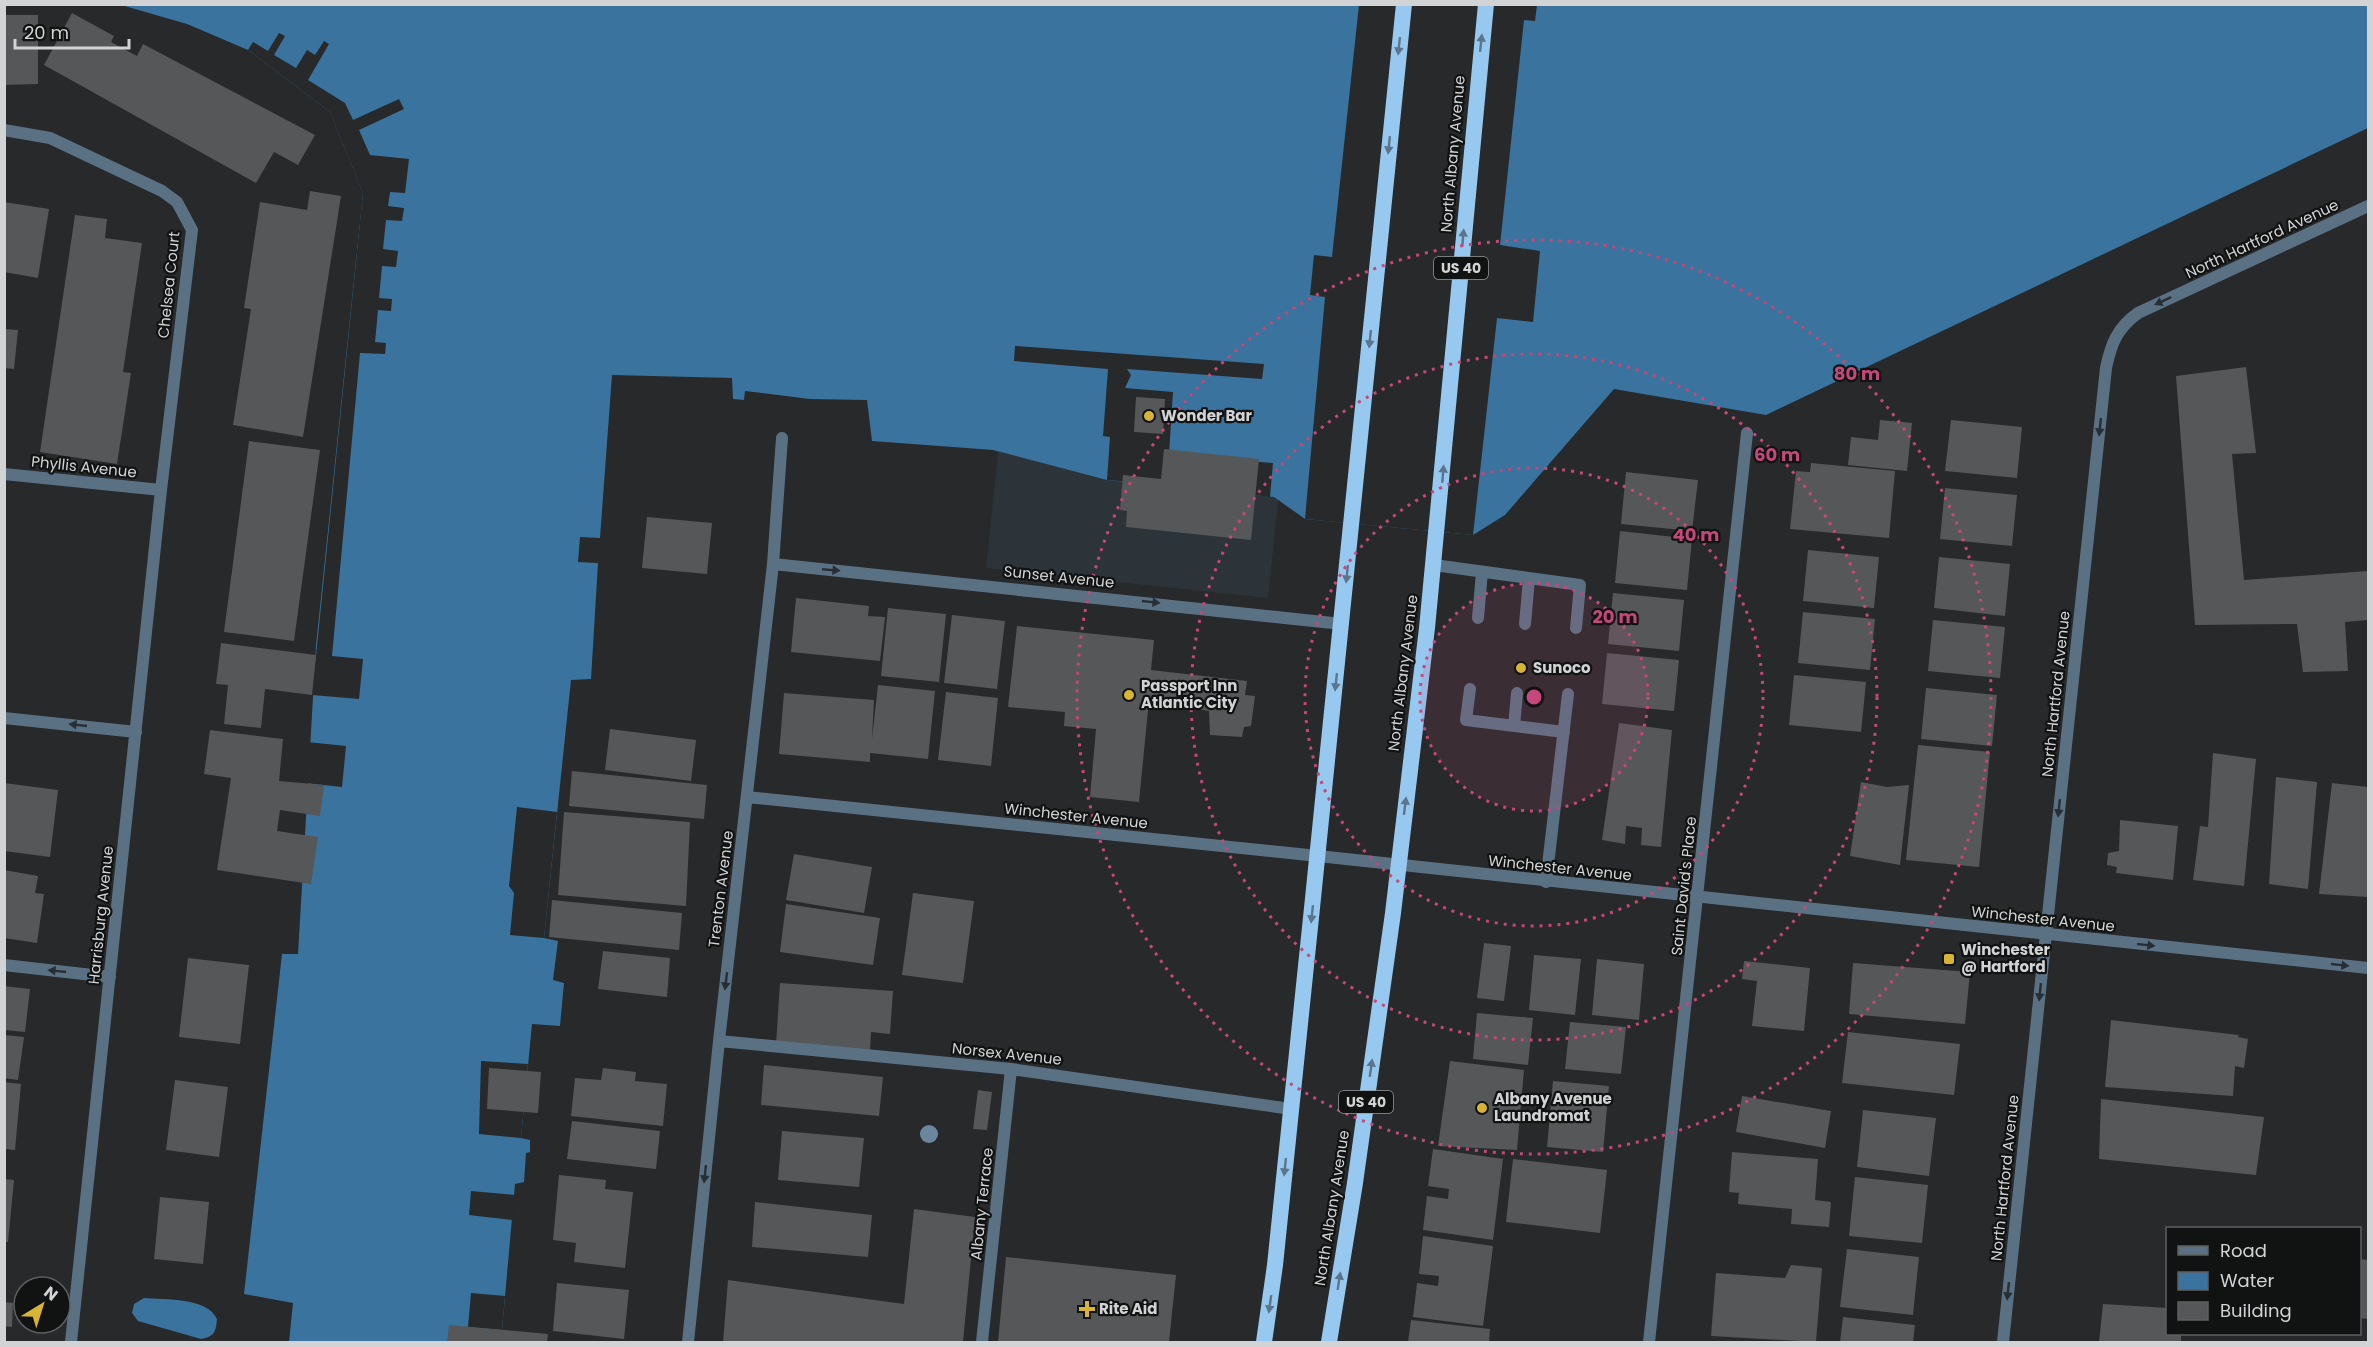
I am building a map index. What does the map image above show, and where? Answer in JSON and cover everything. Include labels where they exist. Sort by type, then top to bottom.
[{"type":"highway","points":[[1264,1342],[1318,856],[1404,4]]},
{"type":"highway","name":"North Albany Avenue","points":[[1329,1342],[1355,1184],[1399,865],[1438,532],[1486,4]]},
{"type":"street","name":"Chelsea Court","points":[[4,130],[50,138],[76,149],[162,191],[177,202],[187,216],[192,230],[161,490]]},
{"type":"street","name":"North Hartford Avenue","points":[[2003,1342],[2105,380],[2112,344],[2125,323],[2138,313],[2368,206]]},
{"type":"street","name":"Saint David's Place","points":[[1649,1342],[1747,433]]},
{"type":"street","name":"Trenton Avenue","points":[[688,1342],[718,1041],[773,564],[782,438]]},
{"type":"street","name":"Phyllis Avenue","points":[[4,474],[161,490]]},
{"type":"street","name":"Harrisburg Avenue","points":[[71,1342],[161,490]]},
{"type":"street","name":"Sunset Avenue","points":[[773,564],[1342,624]]},
{"type":"street","points":[[1434,565],[1580,585],[1576,628]]},
{"type":"street","points":[[1478,618],[1482,572]]},
{"type":"street","points":[[1524,624],[1529,579]]},
{"type":"street","points":[[1470,689],[1466,720],[1564,732]]},
{"type":"street","points":[[1514,726],[1517,693]]},
{"type":"street","points":[[1545,882],[1568,694]]},
{"type":"street","points":[[4,718],[136,732]]},
{"type":"street","name":"Winchester Avenue","points":[[747,797],[2368,968]]},
{"type":"street","points":[[4,965],[110,977]]},
{"type":"street","name":"Norsex Avenue","points":[[718,1041],[1011,1069],[1291,1109]]},
{"type":"street","name":"Albany Terrace","points":[[982,1342],[1011,1069]]},
{"type":"shaded area","points":[[1001,426],[1283,456],[1268,598],[986,568]]},
{"type":"water","points":[[121,5],[2368,5],[2368,128],[1766,415],[1614,389],[1505,515],[1473,535],[1305,519],[1274,497],[1107,480],[993,450],[872,441],[867,400],[810,399],[745,391],[744,400],[733,399],[732,378],[612,375],[600,538],[580,537],[578,562],[598,563],[591,679],[571,680],[544,938],[558,941],[553,980],[564,983],[560,1026],[532,1024],[521,1138],[530,1140],[530,1152],[526,1153],[524,1182],[515,1184],[501,1342],[289,1342],[293,1303],[244,1294],[282,954],[298,954],[316,646],[363,193],[330,112],[248,50],[187,24]]},
{"type":"water","points":[[144,1298],[185,1301],[204,1307],[217,1319],[215,1331],[209,1337],[201,1339],[138,1321],[132,1313],[134,1304]]},
{"type":"pier","points":[[1359,5],[1537,5],[1535,21],[1524,20],[1500,245],[1540,251],[1533,322],[1497,318],[1473,535],[1305,519],[1325,297],[1310,295],[1314,255],[1332,257]]},
{"type":"pier","points":[[279,33],[285,36],[274,55],[296,68],[307,50],[315,55],[324,41],[329,44],[308,80],[345,103],[353,120],[399,99],[404,109],[359,130],[370,155],[409,159],[405,193],[390,192],[388,206],[404,208],[402,221],[386,220],[383,249],[398,251],[396,267],[382,266],[379,298],[392,299],[391,311],[378,310],[375,342],[386,343],[385,354],[360,353],[332,656],[363,659],[359,699],[312,695],[363,193],[330,112],[248,50],[253,42],[268,51]]},
{"type":"pier","points":[[1015,346],[1264,364],[1262,379],[1127,369],[1131,375],[1125,388],[1173,392],[1169,454],[1273,463],[1270,497],[1175,485],[1107,480],[1110,437],[1103,436],[1108,369],[1014,361]]},
{"type":"pier","points":[[307,742],[346,746],[342,787],[305,783]]},
{"type":"pier","points":[[517,807],[557,812],[544,938],[510,935],[514,893],[509,886]]},
{"type":"pier","points":[[481,1061],[528,1064],[521,1138],[479,1134]]},
{"type":"pier","points":[[471,1191],[515,1195],[513,1220],[469,1215]]},
{"type":"pier","points":[[471,1293],[505,1296],[502,1330],[468,1327]]},
{"type":"building","points":[[72,13],[114,36],[111,42],[137,56],[143,44],[315,135],[298,165],[274,152],[256,183],[44,65]]},
{"type":"building","points":[[4,15],[38,15],[38,84],[4,85]]},
{"type":"building","points":[[310,191],[341,196],[303,437],[233,425],[251,309],[244,308],[260,202],[307,210]]},
{"type":"building","points":[[4,202],[49,209],[38,278],[4,272]]},
{"type":"building","points":[[75,215],[107,219],[105,238],[142,243],[123,372],[131,373],[117,464],[40,452]]},
{"type":"building","points":[[4,329],[18,330],[14,369],[4,368]]},
{"type":"building","points":[[2246,367],[2256,453],[2232,454],[2244,580],[2368,571],[2368,620],[2345,622],[2348,671],[2303,672],[2297,624],[2195,625],[2176,376]]},
{"type":"building","name":"Wonder Bar","points":[[1136,397],[1165,399],[1163,434],[1134,432]]},
{"type":"building","points":[[1880,420],[1912,423],[1907,471],[1848,465],[1851,437],[1878,440]]},
{"type":"building","points":[[1951,420],[2022,427],[2017,478],[1945,471]]},
{"type":"building","points":[[249,441],[320,450],[294,641],[224,632]]},
{"type":"building","name":"Wonder Bar","points":[[1164,449],[1259,459],[1251,540],[1126,527],[1127,511],[1120,510],[1123,475],[1161,479]]},
{"type":"building","points":[[1811,463],[1895,471],[1889,538],[1790,529],[1796,471],[1810,472]]},
{"type":"building","points":[[1626,472],[1698,480],[1692,531],[1621,524]]},
{"type":"building","points":[[1945,488],[2017,495],[2012,546],[1940,539]]},
{"type":"building","points":[[647,517],[712,523],[707,574],[642,568]]},
{"type":"building","points":[[1620,531],[1692,539],[1687,590],[1615,583]]},
{"type":"building","points":[[1808,550],[1879,557],[1874,608],[1803,601]]},
{"type":"building","points":[[1939,557],[2010,564],[2005,616],[1934,608]]},
{"type":"building","points":[[1613,593],[1684,600],[1679,651],[1608,644]]},
{"type":"building","points":[[796,598],[869,606],[868,616],[885,617],[880,661],[791,652]]},
{"type":"building","points":[[888,608],[946,614],[939,682],[881,676]]},
{"type":"building","points":[[1803,612],[1875,619],[1870,670],[1798,663]]},
{"type":"building","points":[[952,615],[1005,621],[997,689],[944,683]]},
{"type":"building","points":[[1933,620],[2005,627],[2000,678],[1928,671]]},
{"type":"building","points":[[1017,626],[1154,640],[1151,670],[1247,681],[1245,695],[1255,696],[1251,726],[1244,727],[1242,737],[1210,735],[1209,711],[1149,700],[1139,802],[1090,797],[1096,729],[1064,726],[1065,712],[1008,707]]},
{"type":"building","points":[[221,643],[316,655],[312,695],[265,689],[261,728],[224,724],[228,685],[216,684]]},
{"type":"building","points":[[1607,653],[1679,660],[1674,711],[1602,704]]},
{"type":"building","points":[[1794,675],[1866,682],[1861,732],[1789,725]]},
{"type":"building","points":[[878,685],[935,691],[928,759],[870,753],[870,762],[779,754],[784,693],[874,700],[872,739]]},
{"type":"building","points":[[1926,688],[1997,695],[1992,746],[1921,739]]},
{"type":"building","points":[[946,692],[998,698],[991,766],[938,760]]},
{"type":"building","points":[[1619,723],[1672,730],[1661,847],[1641,845],[1642,828],[1626,826],[1625,844],[1602,840]]},
{"type":"building","points":[[610,729],[696,740],[691,781],[605,770]]},
{"type":"building","points":[[210,730],[283,739],[279,781],[324,785],[320,816],[280,810],[277,831],[318,837],[311,884],[217,870],[231,778],[204,774]]},
{"type":"building","points":[[1918,745],[1990,752],[1979,867],[1906,860]]},
{"type":"building","points":[[2213,753],[2256,759],[2244,886],[2193,880],[2200,826],[2208,827]]},
{"type":"building","points":[[572,771],[707,785],[704,819],[569,806]]},
{"type":"building","points":[[2276,777],[2317,782],[2308,889],[2269,884]]},
{"type":"building","points":[[1861,782],[1887,787],[1909,785],[1900,865],[1850,856]]},
{"type":"building","points":[[4,783],[58,790],[50,857],[4,851]]},
{"type":"building","points":[[2332,783],[2368,787],[2368,897],[2319,894]]},
{"type":"building","points":[[564,812],[690,822],[686,906],[558,895]]},
{"type":"building","points":[[2120,820],[2178,826],[2173,880],[2116,873],[2117,867],[2107,865],[2108,853],[2119,851]]},
{"type":"building","points":[[794,854],[872,867],[864,913],[786,900]]},
{"type":"building","points":[[4,870],[38,876],[35,893],[44,894],[37,943],[4,938]]},
{"type":"building","points":[[913,893],[974,901],[963,983],[902,975]]},
{"type":"building","points":[[552,900],[682,913],[679,950],[549,937]]},
{"type":"building","points":[[786,904],[880,918],[873,965],[780,952]]},
{"type":"building","points":[[1484,943],[1511,946],[1504,1001],[1477,998]]},
{"type":"building","points":[[603,951],[670,958],[667,997],[598,989]]},
{"type":"building","points":[[1534,955],[1581,959],[1575,1015],[1529,1010]]},
{"type":"building","points":[[188,958],[249,965],[240,1044],[179,1037]]},
{"type":"building","points":[[1597,959],[1644,964],[1639,1020],[1592,1015]]},
{"type":"building","points":[[1744,961],[1810,968],[1804,1031],[1752,1026],[1757,981],[1742,979]]},
{"type":"building","points":[[1853,963],[1970,972],[1965,1024],[1849,1014]]},
{"type":"building","points":[[780,983],[893,991],[890,1034],[871,1032],[870,1052],[776,1045]]},
{"type":"building","points":[[4,986],[30,989],[25,1032],[4,1030]]},
{"type":"building","points":[[1477,1013],[1533,1018],[1528,1065],[1473,1059]]},
{"type":"building","points":[[2111,1020],[2239,1035],[2238,1037],[2248,1039],[2244,1068],[2235,1066],[2233,1096],[2105,1087]]},
{"type":"building","points":[[1570,1022],[1626,1027],[1621,1074],[1565,1069]]},
{"type":"building","points":[[1848,1032],[1960,1044],[1954,1095],[1842,1083]]},
{"type":"building","points":[[4,1035],[24,1037],[18,1080],[4,1078]]},
{"type":"building","name":"Albany Avenue Laundromat","points":[[1450,1061],[1524,1070],[1517,1150],[1438,1146]]},
{"type":"building","points":[[764,1065],[883,1077],[879,1116],[761,1105]]},
{"type":"building","points":[[489,1068],[541,1072],[538,1113],[487,1109]]},
{"type":"building","points":[[603,1068],[636,1072],[635,1081],[667,1084],[663,1126],[571,1116],[575,1078],[601,1080]]},
{"type":"building","points":[[175,1080],[228,1087],[219,1157],[166,1150]]},
{"type":"building","points":[[1553,1081],[1609,1086],[1603,1152],[1547,1147]]},
{"type":"building","points":[[4,1082],[21,1084],[15,1150],[4,1149]]},
{"type":"building","points":[[978,1090],[992,1092],[987,1130],[973,1129]]},
{"type":"building","points":[[1742,1096],[1831,1111],[1825,1148],[1736,1132]]},
{"type":"building","points":[[2101,1099],[2264,1117],[2256,1175],[2099,1159]]},
{"type":"building","points":[[1863,1110],[1936,1118],[1929,1176],[1857,1167]]},
{"type":"building","points":[[572,1121],[660,1131],[656,1169],[567,1159]]},
{"type":"building","points":[[782,1131],[864,1138],[859,1187],[778,1180]]},
{"type":"building","points":[[1433,1149],[1503,1159],[1493,1240],[1423,1230],[1427,1196],[1448,1199],[1449,1189],[1428,1186]]},
{"type":"building","points":[[1732,1152],[1818,1159],[1815,1200],[1831,1202],[1829,1227],[1791,1224],[1792,1209],[1738,1204],[1739,1193],[1729,1192]]},
{"type":"building","points":[[1513,1159],[1607,1170],[1600,1233],[1506,1222]]},
{"type":"building","points":[[559,1175],[606,1180],[605,1189],[633,1192],[625,1268],[574,1262],[576,1243],[553,1240]]},
{"type":"building","points":[[1855,1177],[1928,1185],[1922,1243],[1849,1236]]},
{"type":"building","points":[[4,1179],[14,1180],[8,1242],[4,1242]]},
{"type":"building","points":[[160,1197],[209,1202],[203,1264],[154,1259]]},
{"type":"building","points":[[755,1202],[872,1215],[868,1257],[752,1247]]},
{"type":"building","points":[[914,1209],[975,1217],[963,1342],[723,1342],[728,1280],[904,1304]]},
{"type":"building","points":[[1423,1236],[1493,1246],[1483,1326],[1413,1317],[1417,1283],[1438,1286],[1439,1276],[1419,1274]]},
{"type":"building","points":[[1847,1249],[1919,1257],[1913,1315],[1840,1307]]},
{"type":"building","name":"Rite Aid","points":[[1006,1257],[1176,1275],[1169,1342],[998,1342]]},
{"type":"building","points":[[2361,1259],[2368,1260],[2368,1319],[2361,1318]]},
{"type":"building","points":[[1791,1265],[1822,1268],[1816,1342],[1711,1336],[1716,1273],[1785,1278]]},
{"type":"building","points":[[557,1283],[629,1290],[624,1339],[553,1331]]},
{"type":"building","points":[[4,1302],[12,1303],[12,1327],[4,1326]]},
{"type":"building","points":[[2103,1304],[2166,1308],[2166,1335],[2181,1335],[2181,1342],[2099,1342]]},
{"type":"building","points":[[1843,1317],[1915,1325],[1913,1342],[1840,1342]]},
{"type":"building","points":[[1411,1320],[1490,1329],[1489,1342],[1408,1342]]},
{"type":"building","points":[[449,1325],[548,1334],[547,1342],[447,1342]]},
{"type":"place","name":"Wonder Bar","points":[[1149,416]]},
{"type":"place","name":"Sunoco","points":[[1521,668]]},
{"type":"place","name":"Passport Inn Atlantic City","points":[[1129,695]]},
{"type":"place","name":"Winchester @ Hartford","points":[[1949,959]]},
{"type":"place","name":"Albany Avenue Laundromat","points":[[1482,1108]]},
{"type":"place","name":"Rite Aid","points":[[1087,1309]]}]
